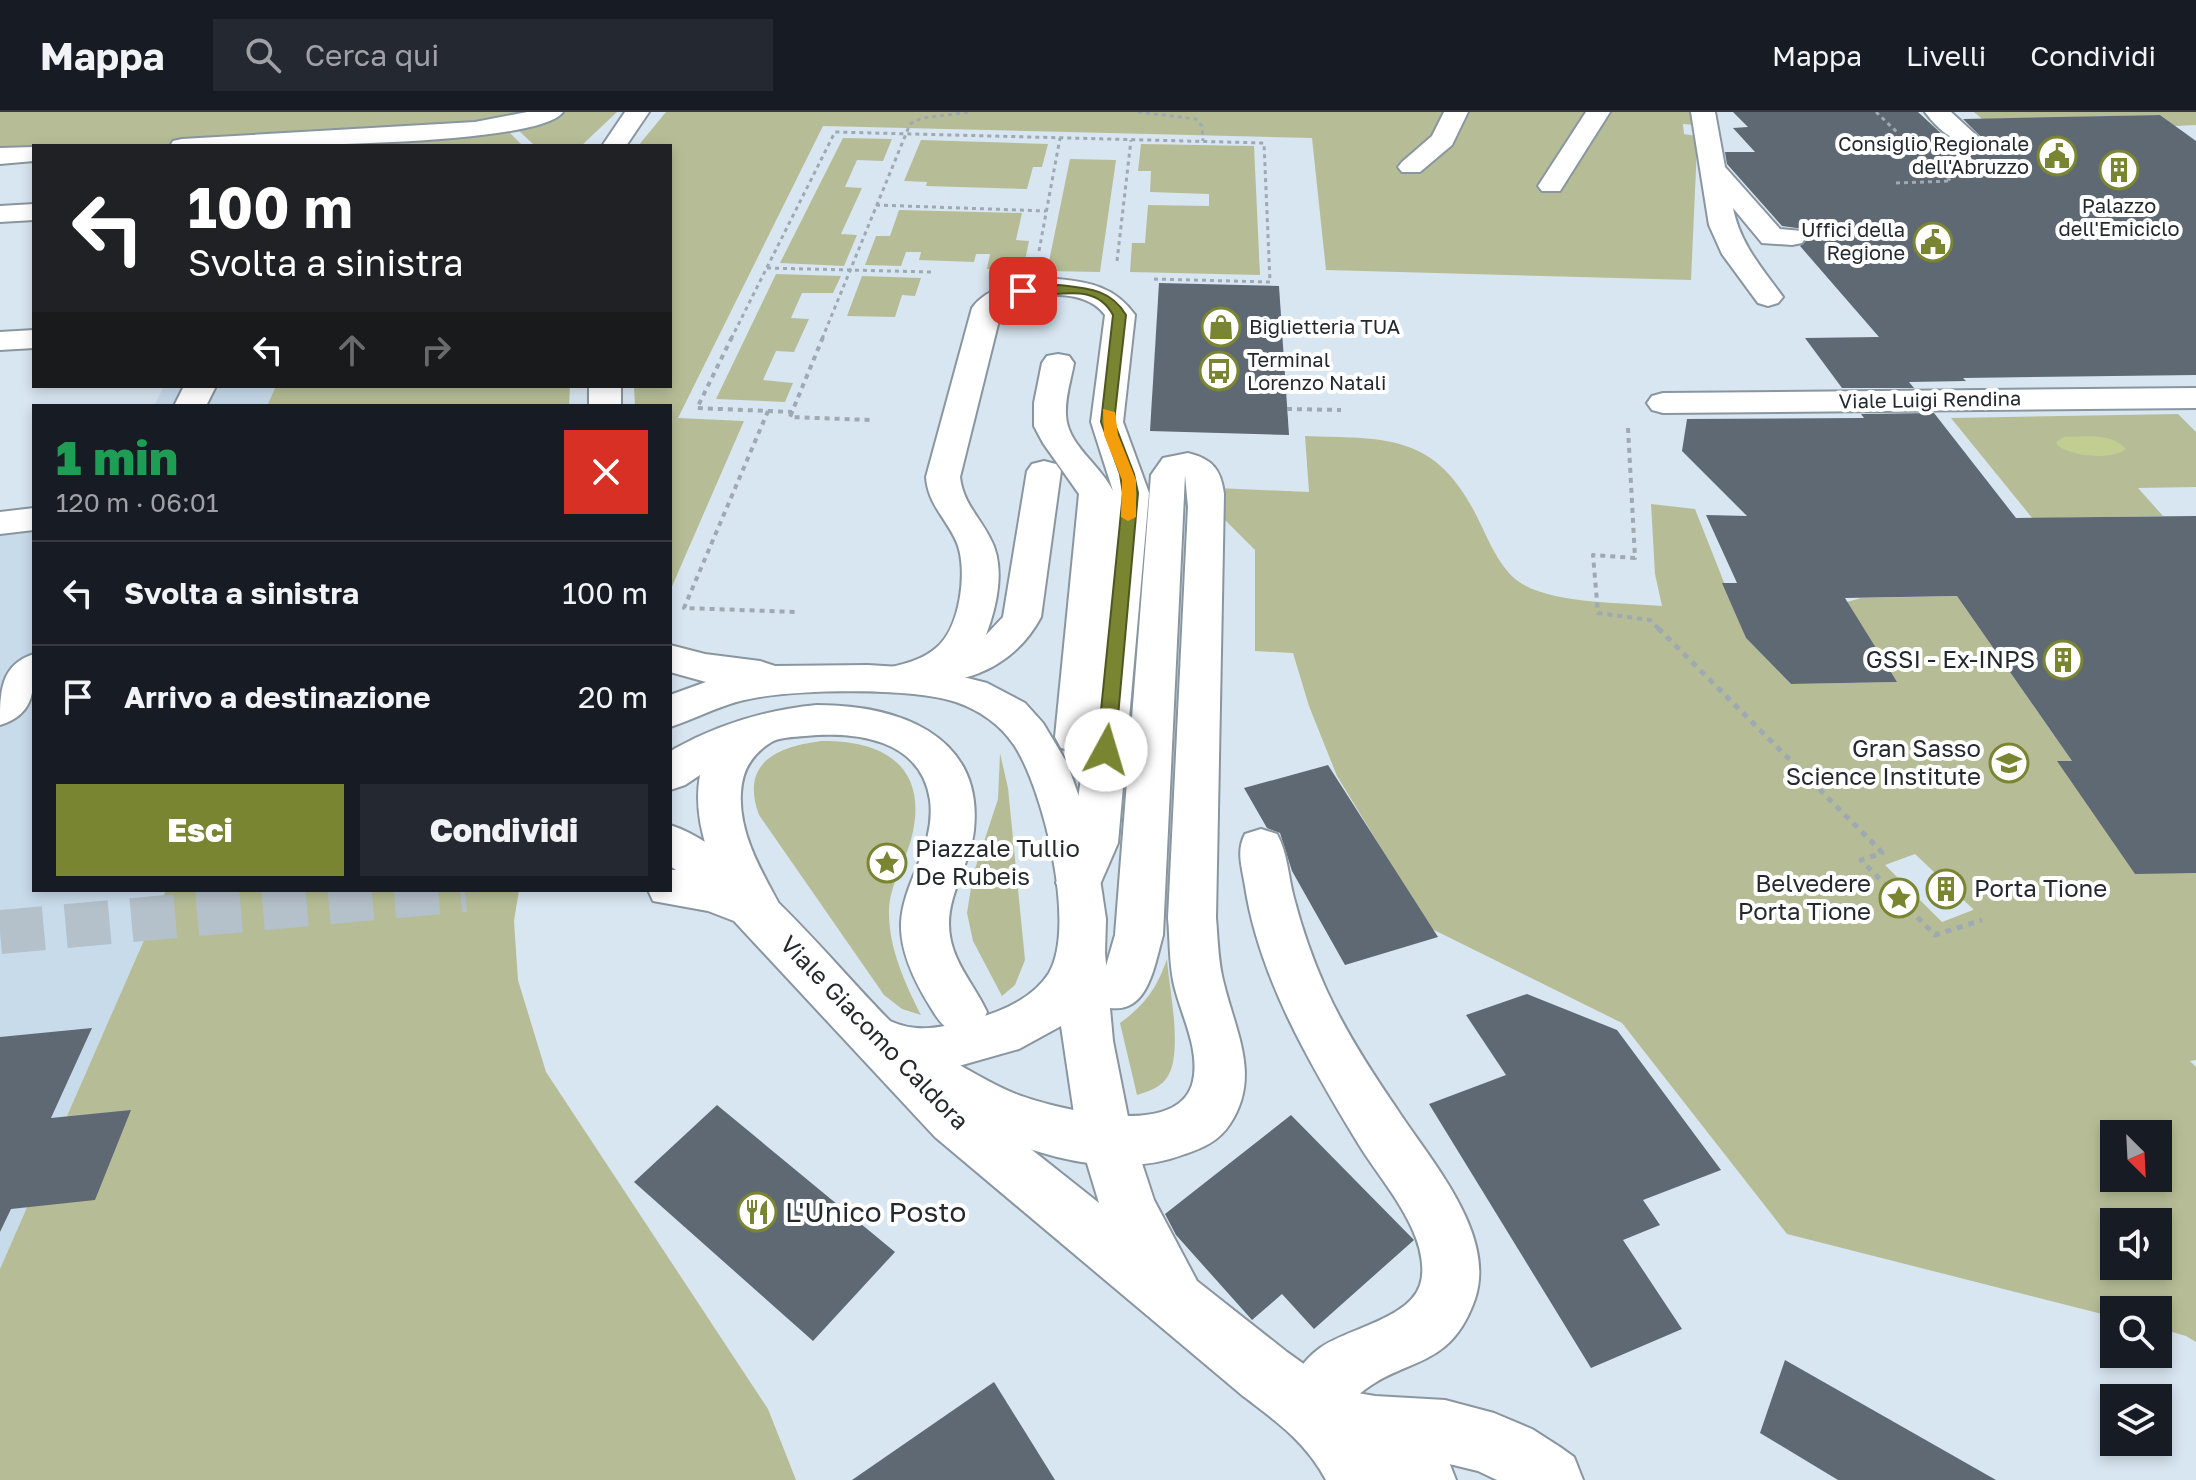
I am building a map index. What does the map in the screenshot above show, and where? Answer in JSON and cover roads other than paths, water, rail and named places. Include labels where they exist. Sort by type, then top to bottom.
[{"type":"main road","points":[[216,144],[475,129],[520,122],[551,112]]},
{"type":"main road","points":[[615,144],[637,112]]},
{"type":"main road","points":[[1411,167],[1443,140],[1456,112]]},
{"type":"main road","points":[[1551,186],[1598,112]]},
{"type":"main road","points":[[1703,112],[1720,216],[1729,239],[1768,297]]},
{"type":"main road","points":[[1937,112],[1965,136]]},
{"type":"main road","points":[[0,156],[32,154]]},
{"type":"main road","points":[[1710,165],[1772,237],[1792,237]]},
{"type":"main road","points":[[0,214],[32,212]]},
{"type":"main road","points":[[893,680],[934,667],[960,648],[971,631],[979,587],[978,551],[953,513],[943,487],[943,477],[987,308],[1005,296],[1039,289],[1086,291],[1108,299],[1120,315],[1107,422],[1131,493],[1101,806],[1095,843],[1079,883]]},
{"type":"main road","points":[[0,341],[32,339]]},
{"type":"main road","points":[[1058,363],[1050,409],[1051,428],[1091,479],[1097,502],[1068,827]]},
{"type":"main road","name":"Viale Luigi Rendina","points":[[1663,403],[2190,404]]},
{"type":"main road","points":[[866,1030],[911,1065],[987,1106],[1038,1125],[1106,1138],[1148,1142],[1180,1133],[1203,1116],[1214,1098],[1220,1080],[1219,1052],[1197,976],[1192,918],[1205,475],[1201,467],[1191,463],[1175,465],[1168,475],[1139,935],[1128,974],[1116,990]]},
{"type":"main road","points":[[893,680],[923,676],[975,659],[1003,642],[1017,628],[1022,617],[1044,471]]},
{"type":"main road","points":[[0,523],[32,519]]},
{"type":"main road","points":[[672,658],[722,671],[949,685],[984,697],[1012,714],[1037,742],[1046,758],[1068,827],[1079,883],[1081,950],[1073,977],[1054,1002],[1027,1021],[992,1038],[916,1052],[891,1048],[866,1030]]},
{"type":"main road","points":[[0,710],[32,670]]},
{"type":"main road","points":[[672,711],[741,686],[802,678]]},
{"type":"main road","points":[[672,773],[719,743],[772,724],[818,720],[864,722],[906,734],[930,751],[940,764],[951,795],[952,819],[944,861],[930,897],[925,929],[942,980],[962,1012]]},
{"type":"main road","points":[[762,917],[731,852],[717,796],[721,772],[734,750],[744,739],[772,724]]},
{"type":"main road","name":"Viale Giacomo Caldora","points":[[672,843],[707,868],[762,917],[954,1120],[1190,1314],[1311,1408],[1424,1480]]},
{"type":"main road","points":[[1261,846],[1274,919],[1304,999],[1340,1068],[1441,1224],[1452,1262],[1452,1285],[1443,1308],[1434,1319],[1408,1338],[1339,1371],[1326,1384],[1311,1408],[1336,1435],[1361,1480]]},
{"type":"main road","points":[[672,888],[724,896],[762,917]]},
{"type":"main road","name":"Viale Giacomo Caldora","points":[[1081,950],[1087,1041],[1116,1173],[1154,1259],[1190,1314]]},
{"type":"main road","name":"Viale Giacomo Caldora","points":[[1311,1408],[1344,1423],[1448,1432],[1484,1441],[1517,1456],[1551,1480]]},
{"type":"tunnel","points":[[0,932],[443,892]]},
{"type":"place","name":"Consiglio Regionale dell'Abruzzo","points":[[2057,156]]},
{"type":"place","name":"Palazzo dell'Emiciclo","points":[[2119,170]]},
{"type":"place","name":"Uffici della Regione","points":[[1933,242]]},
{"type":"place","name":"Biglietteria TUA","points":[[1221,327]]},
{"type":"place","name":"Terminal Lorenzo Natali","points":[[1219,371]]},
{"type":"place","name":"GSSI - Ex-INPS","points":[[2063,660]]},
{"type":"place","name":"Gran Sasso Science Institute","points":[[2009,763]]},
{"type":"place","name":"Piazzale Tullio De Rubeis","points":[[887,863]]},
{"type":"place","name":"Porta Tione","points":[[1946,889]]},
{"type":"place","name":"Belvedere Porta Tione","points":[[1899,898]]},
{"type":"place","name":"L'Unico Posto","points":[[757,1212]]}]
